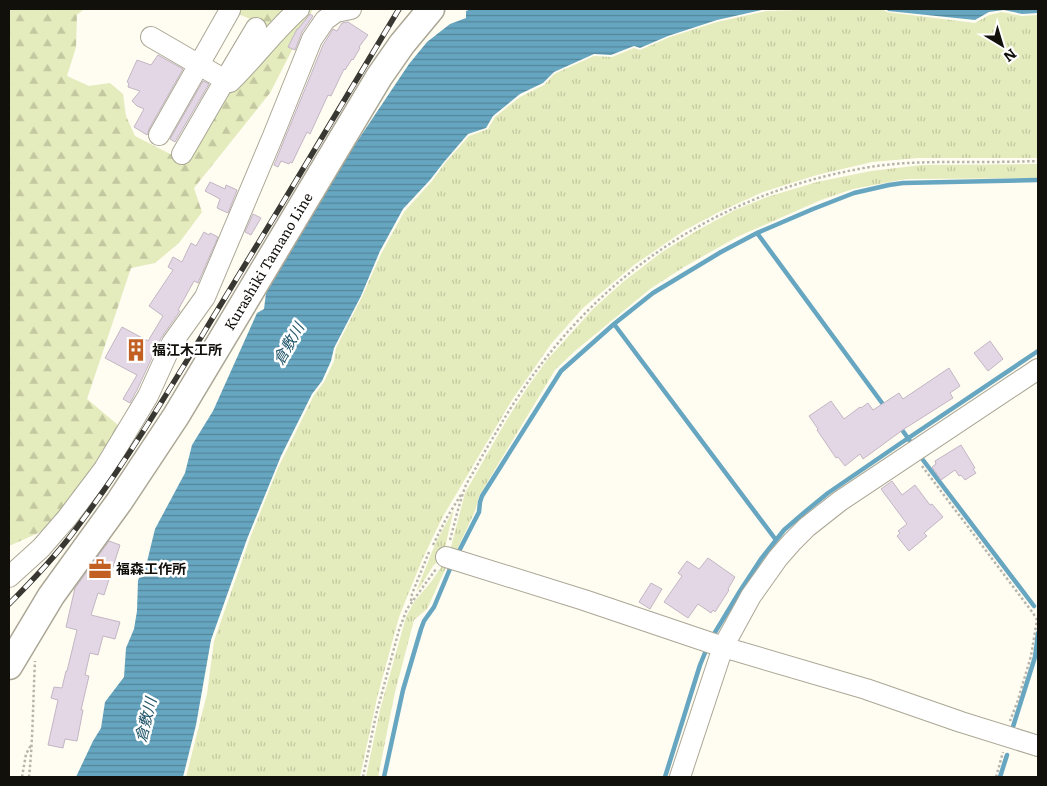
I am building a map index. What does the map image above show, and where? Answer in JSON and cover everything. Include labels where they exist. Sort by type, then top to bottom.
[{"type":"main road","name":"Kurashiki Tamano Line","points":[[9,666],[51,596],[119,502],[176,416],[379,77],[402,44],[431,9]]},
{"type":"street","points":[[151,37],[230,82],[299,9]]},
{"type":"street","points":[[159,135],[230,10]]},
{"type":"street","points":[[9,577],[41,548],[67,518],[104,468],[148,396],[172,342],[206,297],[312,39],[335,11]]},
{"type":"street","points":[[182,154],[256,28]]},
{"type":"street","points":[[680,777],[714,644],[792,542],[840,501],[1038,369]]},
{"type":"street","points":[[452,559],[584,600],[714,644],[1008,731],[1038,746]]},
{"type":"path","points":[[363,777],[376,715],[399,630],[407,609],[437,567],[452,559],[460,502],[467,484],[525,385],[552,350],[599,299],[636,267],[687,232],[755,198],[781,188],[833,174],[871,167],[918,162],[1038,161]]},
{"type":"path","points":[[912,453],[1038,620],[1031,656],[996,777]]},
{"type":"path","points":[[29,777],[36,654]]},
{"type":"path","points":[[22,777],[26,754],[32,742]]},
{"type":"green space","points":[[9,9],[84,9],[77,15],[76,47],[67,76],[89,86],[110,83],[123,94],[126,116],[135,136],[182,160],[264,25],[227,9],[313,9],[270,93],[194,188],[202,212],[179,243],[155,263],[131,268],[87,399],[118,425],[85,481],[45,530],[9,546]]},
{"type":"green space","points":[[882,9],[887,12],[975,23],[989,15],[1002,12],[1022,16],[1038,15],[1038,158],[918,158],[872,162],[817,175],[763,192],[719,212],[685,230],[634,265],[583,308],[551,344],[512,400],[442,518],[422,560],[399,617],[377,698],[360,777],[186,777],[207,694],[214,641],[250,538],[278,468],[314,395],[324,382],[334,361],[336,348],[381,254],[404,212],[432,181],[445,163],[469,136],[488,129],[495,117],[520,97],[544,85],[554,74],[594,56],[612,57],[634,48],[640,50],[670,37],[717,22],[766,11]]},
{"type":"green space","points":[[1038,164],[1038,178],[906,179],[853,189],[821,200],[737,237],[650,289],[555,370],[479,496],[475,511],[455,554],[451,552],[465,493],[527,388],[547,360],[593,309],[623,282],[662,252],[735,210],[767,197],[817,182],[871,171],[922,165]]},
{"type":"green space","points":[[454,509],[445,555],[433,566],[416,592],[436,542]]},
{"type":"green space","points":[[448,563],[427,609],[414,620],[395,692],[378,777],[366,777],[380,710],[406,617],[414,602],[442,566]]},
{"type":"water","name":"倉敷川","points":[[471,9],[766,9],[717,20],[668,36],[640,48],[634,46],[611,55],[594,54],[554,72],[543,83],[520,94],[493,116],[486,128],[468,134],[403,209],[380,251],[361,296],[334,348],[331,361],[322,381],[312,394],[281,456],[247,539],[211,640],[196,725],[183,777],[76,777],[101,728],[105,702],[124,677],[126,648],[134,629],[137,611],[138,580],[146,566],[155,529],[185,473],[192,445],[213,411],[257,313],[264,309],[266,293],[354,146],[409,64],[427,42],[450,24],[466,18],[466,11]]},
{"type":"water","points":[[886,9],[1038,9],[1038,13],[1022,14],[1004,10],[989,12],[975,20],[888,11]]},
{"type":"building","points":[[310,14],[313,16],[302,32],[295,50],[288,47],[297,29]]},
{"type":"building","points":[[348,22],[368,35],[359,47],[353,60],[344,69],[331,96],[328,95],[310,134],[307,132],[292,163],[290,162],[289,164],[281,161],[278,167],[274,165],[323,45],[333,29],[337,31],[342,23]]},
{"type":"building","points":[[158,55],[183,69],[147,135],[134,127],[144,109],[132,101],[140,91],[128,87],[129,83],[127,82],[137,60],[151,65]]},
{"type":"building","points":[[203,81],[209,84],[175,142],[170,139]]},
{"type":"building","points":[[210,182],[225,189],[226,185],[237,190],[228,213],[217,208],[220,199],[205,191]]},
{"type":"building","points":[[253,214],[261,218],[251,235],[245,232]]},
{"type":"building","points":[[204,232],[218,237],[198,283],[194,281],[178,310],[180,311],[161,338],[130,403],[123,399],[137,375],[105,358],[122,327],[148,341],[163,316],[149,306],[173,270],[168,267],[173,257],[182,262],[191,243],[196,246]]},
{"type":"building","points":[[990,341],[1003,359],[988,371],[974,353]]},
{"type":"building","points":[[949,368],[960,386],[950,393],[953,398],[904,429],[863,459],[860,454],[845,466],[838,457],[836,458],[809,416],[831,401],[844,419],[868,403],[873,410],[899,393],[903,399]]},
{"type":"building","points":[[961,445],[976,473],[965,480],[955,470],[941,480],[932,467],[936,464],[935,461]]},
{"type":"building","points":[[892,481],[902,495],[915,485],[930,505],[932,504],[943,517],[924,533],[927,536],[909,551],[897,536],[900,533],[898,531],[907,524],[881,489]]},
{"type":"building","points":[[109,541],[120,545],[104,595],[98,593],[91,615],[120,622],[115,639],[103,636],[98,655],[90,653],[85,675],[89,676],[81,710],[83,710],[77,741],[65,739],[63,748],[48,745],[58,700],[51,698],[54,687],[62,688],[77,630],[66,627],[75,588]]},
{"type":"building","points":[[708,558],[735,577],[715,612],[713,610],[711,613],[698,604],[688,618],[664,602],[682,576],[678,573],[687,561],[699,569]]},
{"type":"building","points":[[651,583],[662,589],[650,609],[639,602]]},
{"type":"waterway","points":[[457,555],[479,512],[482,496],[561,371],[614,324],[653,293],[721,252],[757,233],[854,193],[903,183],[1038,180]]},
{"type":"waterway","points":[[757,233],[885,407]]},
{"type":"waterway","points":[[614,324],[776,540]]},
{"type":"waterway","points":[[711,639],[761,559],[784,530],[828,493],[1038,351]]},
{"type":"waterway","points":[[900,427],[910,441]]},
{"type":"waterway","points":[[923,460],[1034,606]]},
{"type":"waterway","points":[[384,777],[403,690],[421,629],[434,607],[452,564]]},
{"type":"waterway","points":[[1009,729],[1012,730],[1035,657],[1038,633]]},
{"type":"waterway","points":[[665,777],[707,648]]},
{"type":"waterway","points":[[1000,777],[1007,755]]},
{"type":"railway","points":[[9,604],[65,543],[128,455],[179,374],[399,9]]},
{"type":"place","name":"福江木工所","points":[[136,350]]},
{"type":"place","name":"福森工作所","points":[[100,569]]}]
